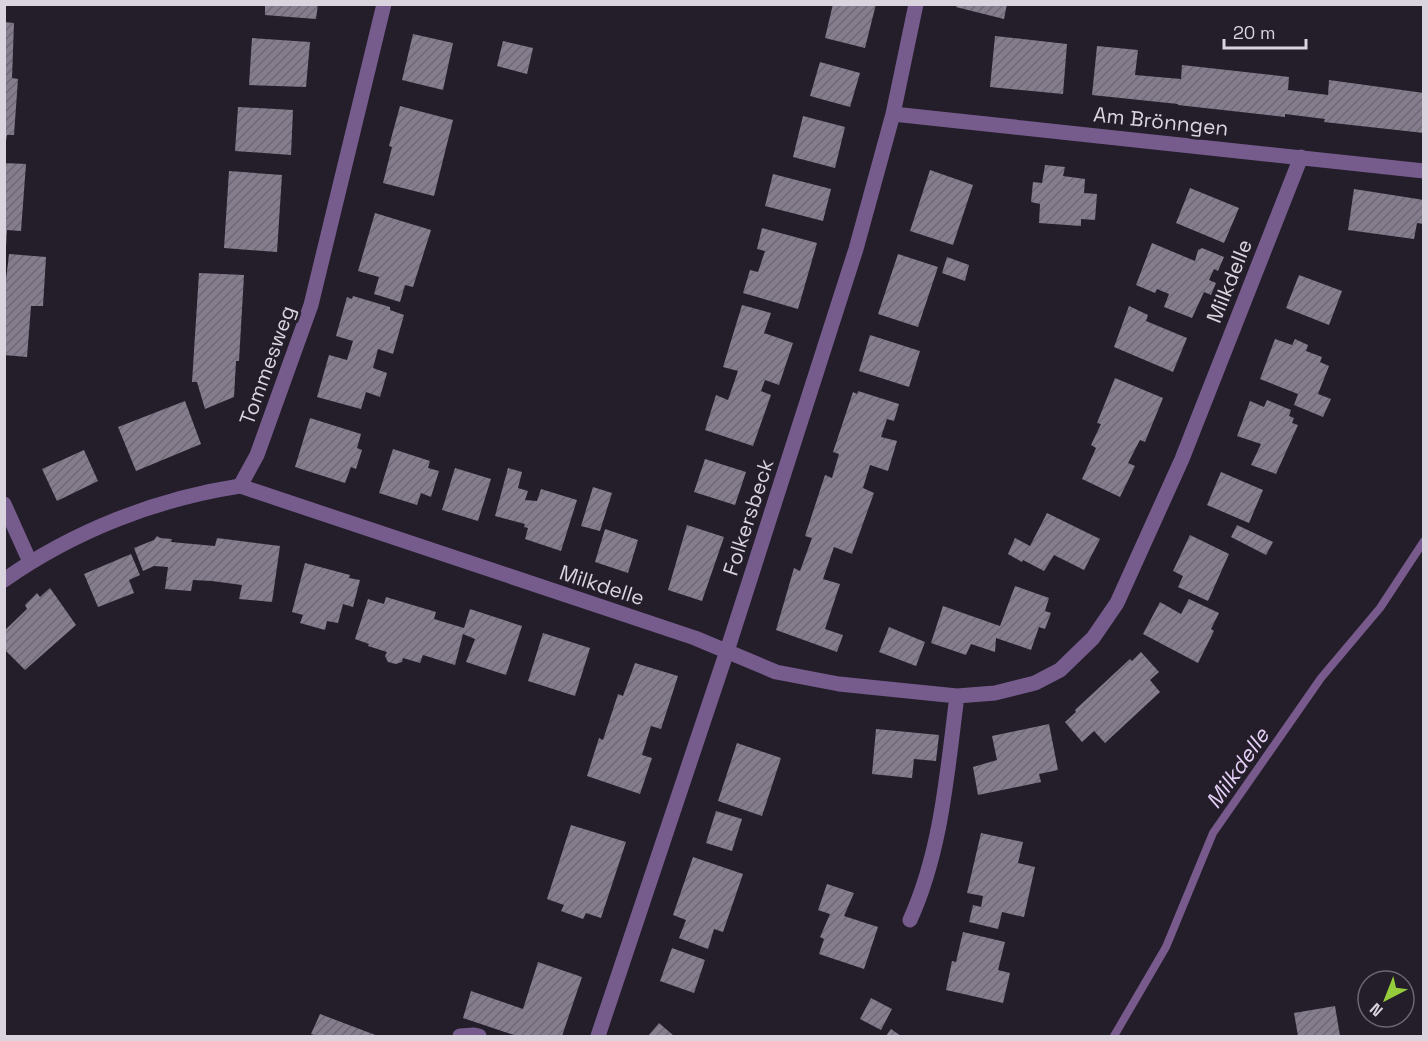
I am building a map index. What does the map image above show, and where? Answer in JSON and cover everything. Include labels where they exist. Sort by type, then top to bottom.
[{"type":"street","name":"Tommesweg","points":[[240,486],[257,455],[311,305],[384,4]]},
{"type":"street","name":"Folkersbeck","points":[[598,1036],[856,249],[894,114],[916,4]]},
{"type":"street","name":"Am Brönngen","points":[[894,114],[1424,171]]},
{"type":"street","name":"Milkdelle","points":[[240,486],[695,638],[776,672],[839,684],[957,696],[995,693],[1035,683],[1060,669],[1093,638],[1117,603],[1182,459],[1301,157]]},
{"type":"street","points":[[4,580],[30,562],[105,525],[148,507],[199,493],[240,486]]},
{"type":"street","points":[[4,504],[30,562]]},
{"type":"street","points":[[910,920],[923,890],[941,819],[957,696]]},
{"type":"street","points":[[460,1036],[479,1036]]},
{"type":"building","points":[[265,4],[318,4],[316,19],[265,15]]},
{"type":"building","points":[[833,4],[876,4],[865,48],[825,38]]},
{"type":"building","points":[[957,4],[1007,4],[1004,19],[956,7]]},
{"type":"building","points":[[4,22],[14,23],[12,78],[18,79],[14,135],[7,135],[6,141],[4,141]]},
{"type":"building","points":[[413,34],[453,43],[443,90],[402,80]]},
{"type":"building","points":[[995,36],[1067,44],[1063,94],[990,87]]},
{"type":"building","points":[[252,38],[310,42],[306,87],[249,85]]},
{"type":"building","points":[[503,41],[533,48],[527,74],[497,66]]},
{"type":"building","points":[[1097,46],[1138,50],[1135,75],[1181,79],[1182,65],[1289,77],[1288,90],[1328,95],[1329,80],[1424,93],[1424,133],[1324,122],[1325,119],[1285,114],[1285,117],[1092,95]]},
{"type":"building","points":[[820,62],[860,73],[850,107],[810,96]]},
{"type":"building","points":[[400,106],[453,120],[434,196],[383,183],[392,147],[389,146]]},
{"type":"building","points":[[238,107],[293,110],[291,155],[235,151]]},
{"type":"building","points":[[803,116],[845,127],[835,168],[793,157]]},
{"type":"building","points":[[4,163],[26,164],[21,231],[7,230],[6,247],[4,246]]},
{"type":"building","points":[[1045,165],[1065,167],[1063,176],[1085,179],[1084,193],[1097,194],[1095,220],[1081,219],[1081,226],[1039,223],[1040,204],[1031,202],[1033,182],[1042,183]]},
{"type":"building","points":[[930,170],[973,185],[953,245],[910,231]]},
{"type":"building","points":[[229,171],[282,175],[277,252],[224,248]]},
{"type":"building","points":[[773,174],[831,189],[823,221],[765,206]]},
{"type":"building","points":[[1190,188],[1239,208],[1224,243],[1176,223]]},
{"type":"building","points":[[1354,189],[1424,200],[1424,224],[1417,223],[1414,239],[1348,230]]},
{"type":"building","points":[[375,213],[431,230],[413,287],[405,285],[400,302],[374,294],[379,277],[358,271]]},
{"type":"building","points":[[762,228],[817,243],[798,309],[743,293],[750,270],[758,272],[765,251],[757,249]]},
{"type":"building","points":[[1152,243],[1195,261],[1198,250],[1202,248],[1224,257],[1218,271],[1214,269],[1209,280],[1216,283],[1211,295],[1204,292],[1192,318],[1164,307],[1169,294],[1157,289],[1155,293],[1136,285]]},
{"type":"building","points":[[9,254],[46,257],[43,306],[31,306],[27,357],[4,355],[4,297]]},
{"type":"building","points":[[898,254],[938,267],[918,327],[878,314]]},
{"type":"building","points":[[947,257],[969,265],[965,281],[942,273]]},
{"type":"building","points":[[199,273],[244,275],[239,361],[236,361],[234,397],[205,409],[197,382],[192,382]]},
{"type":"building","points":[[1299,275],[1342,291],[1329,325],[1286,308]]},
{"type":"building","points":[[353,296],[390,307],[390,310],[404,315],[393,354],[378,349],[373,368],[387,373],[380,397],[366,392],[361,409],[317,397],[329,355],[347,360],[353,341],[336,336],[347,297],[352,299]]},
{"type":"building","points":[[742,305],[771,313],[764,333],[793,343],[779,385],[765,380],[761,391],[771,395],[753,446],[705,430],[716,395],[728,400],[738,371],[723,367]]},
{"type":"building","points":[[1129,306],[1148,315],[1146,321],[1187,338],[1173,372],[1114,347]]},
{"type":"building","points":[[870,335],[920,351],[909,387],[859,371]]},
{"type":"building","points":[[1275,339],[1292,345],[1295,339],[1308,345],[1306,351],[1322,357],[1320,362],[1329,366],[1318,394],[1331,399],[1323,417],[1294,405],[1298,394],[1260,379]]},
{"type":"building","points":[[1115,378],[1163,398],[1145,442],[1140,440],[1128,463],[1135,466],[1120,497],[1082,479],[1096,448],[1091,445],[1101,424],[1097,423]]},
{"type":"building","points":[[858,391],[899,404],[894,421],[887,419],[881,437],[897,441],[888,471],[870,465],[863,488],[874,493],[852,554],[834,547],[823,579],[840,584],[825,629],[843,635],[837,652],[776,630],[794,568],[800,571],[812,538],[805,536],[825,475],[832,478],[839,454],[833,452],[853,392],[857,394]]},
{"type":"building","points":[[1267,400],[1291,410],[1289,416],[1294,418],[1292,423],[1298,425],[1276,474],[1251,465],[1261,444],[1237,436],[1250,401],[1264,407]]},
{"type":"building","points":[[185,401],[201,444],[136,471],[118,427]]},
{"type":"building","points":[[310,418],[361,434],[357,448],[362,450],[356,469],[351,467],[345,483],[295,467]]},
{"type":"building","points":[[393,449],[430,461],[428,468],[439,471],[431,497],[421,493],[417,505],[379,493]]},
{"type":"building","points":[[84,450],[98,481],[57,501],[42,469]]},
{"type":"building","points":[[705,459],[746,472],[735,505],[694,492]]},
{"type":"building","points":[[455,468],[491,479],[478,521],[442,510]]},
{"type":"building","points":[[508,468],[522,472],[518,488],[528,491],[525,500],[537,501],[541,489],[577,500],[561,551],[525,539],[528,528],[524,527],[525,524],[495,516]]},
{"type":"building","points":[[1221,472],[1263,490],[1249,523],[1207,505]]},
{"type":"building","points":[[593,487],[612,493],[600,531],[581,526]]},
{"type":"building","points":[[1047,513],[1100,539],[1084,570],[1054,555],[1044,571],[1008,554],[1015,538],[1030,546]]},
{"type":"building","points":[[687,525],[724,537],[702,601],[668,590]]},
{"type":"building","points":[[1237,525],[1273,542],[1266,555],[1231,537]]},
{"type":"building","points":[[605,529],[638,540],[628,573],[595,562]]},
{"type":"building","points":[[1190,535],[1229,554],[1208,601],[1178,587],[1183,576],[1173,571]]},
{"type":"building","points":[[157,536],[172,539],[171,542],[215,546],[217,538],[280,546],[272,602],[239,599],[242,585],[212,581],[193,580],[191,591],[165,589],[168,567],[154,566],[143,571],[134,548],[154,540]]},
{"type":"building","points":[[131,554],[140,575],[129,580],[134,593],[98,607],[84,574]]},
{"type":"building","points":[[305,563],[350,575],[349,578],[360,580],[353,607],[343,604],[338,623],[327,621],[325,630],[300,623],[303,615],[292,612]]},
{"type":"building","points":[[1015,586],[1049,598],[1045,611],[1051,613],[1045,629],[1039,627],[1031,650],[996,638],[995,652],[971,644],[966,655],[931,643],[943,606],[1000,626]]},
{"type":"building","points":[[50,588],[76,625],[25,670],[4,649],[4,631],[27,609],[25,605],[37,593],[40,597]]},
{"type":"building","points":[[386,597],[436,612],[434,619],[464,628],[470,609],[522,626],[506,675],[466,662],[475,639],[463,634],[455,665],[423,655],[420,663],[403,658],[402,662],[396,664],[388,662],[385,656],[387,652],[355,639],[368,599],[384,604]]},
{"type":"building","points":[[1189,599],[1219,613],[1211,629],[1214,631],[1198,663],[1143,634],[1160,602],[1181,614]]},
{"type":"building","points":[[889,627],[925,642],[916,666],[879,652]]},
{"type":"building","points":[[543,633],[590,648],[575,696],[528,681]]},
{"type":"building","points":[[1141,652],[1159,672],[1150,680],[1160,692],[1105,743],[1094,731],[1082,742],[1065,722],[1130,659],[1132,661]]},
{"type":"building","points":[[635,663],[678,676],[661,729],[651,726],[642,755],[652,758],[640,794],[587,776],[599,738],[603,740],[618,694],[623,696]]},
{"type":"building","points":[[1049,724],[1058,770],[1039,774],[1041,782],[978,795],[973,767],[997,760],[992,736]]},
{"type":"building","points":[[876,729],[939,735],[936,761],[914,759],[912,778],[872,774]]},
{"type":"building","points":[[737,743],[781,758],[762,816],[718,801]]},
{"type":"building","points":[[716,811],[742,819],[732,851],[706,843]]},
{"type":"building","points":[[571,825],[626,842],[601,918],[586,913],[583,919],[561,911],[564,905],[547,899]]},
{"type":"building","points":[[981,833],[1023,842],[1018,863],[1035,867],[1024,917],[1002,912],[998,929],[969,922],[973,905],[981,907],[983,896],[967,893]]},
{"type":"building","points":[[693,857],[743,874],[723,932],[714,929],[708,949],[679,938],[686,920],[673,915]]},
{"type":"building","points":[[827,884],[854,893],[844,916],[878,927],[864,969],[819,954],[824,939],[820,937],[830,914],[818,910]]},
{"type":"building","points":[[963,932],[1005,942],[998,970],[1010,973],[1003,1003],[946,990],[952,961],[956,962]]},
{"type":"building","points":[[672,948],[705,960],[694,993],[660,981]]},
{"type":"building","points":[[538,962],[582,977],[562,1036],[517,1036],[463,1018],[471,991],[523,1009]]},
{"type":"building","points":[[871,998],[892,1009],[881,1030],[860,1019]]},
{"type":"building","points":[[1335,1006],[1340,1036],[1298,1036],[1294,1013]]},
{"type":"building","points":[[320,1014],[378,1036],[311,1034]]},
{"type":"building","points":[[659,1023],[674,1036],[648,1036]]},
{"type":"building","points":[[891,1029],[901,1036],[886,1036]]},
{"type":"waterway","name":"Milkdelle","points":[[1114,1036],[1166,947],[1213,833],[1321,678],[1380,608],[1424,541]]}]
